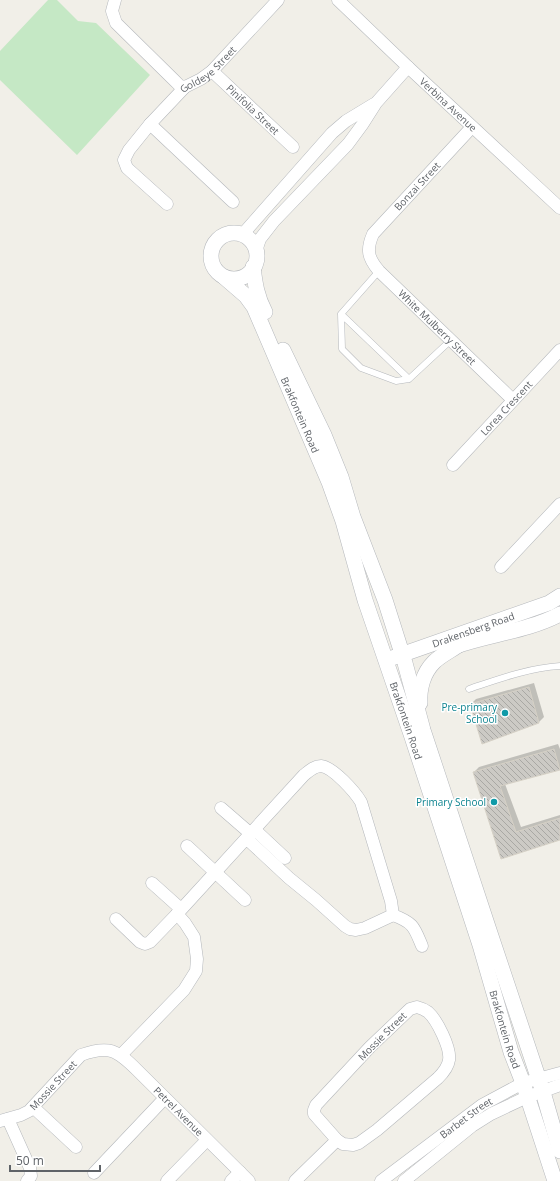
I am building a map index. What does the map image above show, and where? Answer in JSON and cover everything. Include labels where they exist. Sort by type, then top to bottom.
[{"type":"street","name":"Goldeye Street","points":[[115,0],[112,11],[116,23],[180,86],[186,87],[202,79],[212,71],[278,0]]},
{"type":"street","name":"Verbina Avenue","points":[[338,0],[560,208]]},
{"type":"street","points":[[256,251],[251,241],[242,235],[236,233],[229,234],[222,236],[213,247],[211,254],[212,261],[218,273],[231,278],[244,276],[254,267],[256,262],[256,251],[260,239],[265,232],[348,144],[362,126],[376,103],[408,67]]},
{"type":"street","name":"Pinifolia Street","points":[[212,71],[293,147]]},
{"type":"street","points":[[167,204],[127,168],[124,160],[129,150],[150,124],[186,87]]},
{"type":"street","points":[[242,235],[332,133],[346,121],[376,103]]},
{"type":"street","points":[[150,124],[233,202]]},
{"type":"street","name":"Bonzai Street","points":[[369,250],[370,241],[373,234],[472,127]]},
{"type":"street","name":"White Mulberry Street","points":[[369,250],[369,257],[379,271],[513,400]]},
{"type":"street","name":"Brakfontein Road","points":[[254,267],[256,289],[259,301],[324,435],[327,461],[342,522],[365,600],[412,737],[480,945],[509,1045],[555,1181]]},
{"type":"street","name":"Brakfontein Road","points":[[224,276],[246,296],[254,307],[353,517],[385,600],[404,659],[424,730],[541,1085],[560,1151]]},
{"type":"street","name":"Lorea Crescent","points":[[453,465],[560,350]]},
{"type":"street","points":[[501,567],[560,504]]},
{"type":"street","name":"Drakensberg Road","points":[[404,659],[541,606],[560,596]]},
{"type":"street","name":"Drakensberg Road","points":[[387,664],[460,644],[512,632],[560,614]]},
{"type":"street","points":[[424,730],[419,697],[420,687],[426,673],[434,662],[460,644]]},
{"type":"street","points":[[116,919],[140,942],[145,944],[150,942],[304,775],[314,768],[321,766],[328,768],[333,772],[357,796],[360,802],[391,901],[393,915]]},
{"type":"street","points":[[221,808],[251,834],[285,858]]},
{"type":"street","points":[[251,834],[289,878],[350,929],[356,930],[365,928],[393,915]]},
{"type":"street","points":[[187,846],[245,900]]},
{"type":"street","points":[[121,1055],[184,990],[196,971],[197,958],[194,938],[179,912],[152,883]]},
{"type":"street","points":[[393,915],[410,923],[415,929],[422,946]]},
{"type":"street","name":"Mossie Street","points":[[417,1007],[427,1011],[438,1026],[450,1053],[449,1061],[445,1069],[438,1078],[359,1144],[343,1144],[337,1140],[314,1114],[316,1104],[370,1047],[410,1009],[417,1007]]},
{"type":"street","name":"Petrel Avenue","points":[[104,1050],[121,1055],[244,1178]]},
{"type":"street","name":"Mossie Street","points":[[4,1120],[21,1115],[33,1107],[81,1055],[92,1051],[104,1050]]},
{"type":"street","name":"Barbet Street","points":[[381,1181],[482,1105],[541,1085],[560,1073]]},
{"type":"street","name":"Barbet Street","points":[[541,1085],[560,1085]]},
{"type":"street","name":"Barbet Street","points":[[404,1181],[472,1126],[525,1090]]},
{"type":"street","points":[[128,1148],[168,1101]]},
{"type":"street","points":[[94,1174],[168,1101]]},
{"type":"street","points":[[33,1107],[76,1147]]},
{"type":"street","points":[[4,1120],[30,1168],[31,1176],[27,1181]]},
{"type":"street","points":[[167,1181],[207,1140]]},
{"type":"street","points":[[295,1181],[337,1140]]},
{"type":"street","points":[[231,1181],[244,1178]]},
{"type":"lane","points":[[379,271],[341,314],[342,349],[361,368],[396,381],[409,379],[451,340]]},
{"type":"lane","points":[[341,314],[409,379]]},
{"type":"lane","points":[[469,689],[518,672],[560,666]]},
{"type":"green space","points":[[48,0],[57,0],[78,21],[96,23],[150,75],[77,155],[0,80],[0,51]]},
{"type":"building","name":"Pre-primary School","points":[[529,687],[539,723],[482,744],[470,704]]},
{"type":"building","name":"Primary School","points":[[554,749],[560,770],[500,786],[516,832],[560,818],[560,840],[501,859],[473,772]]},
{"type":"place","name":"Pre-primary School","points":[[505,713]]},
{"type":"place","name":"Primary School","points":[[494,802]]}]
